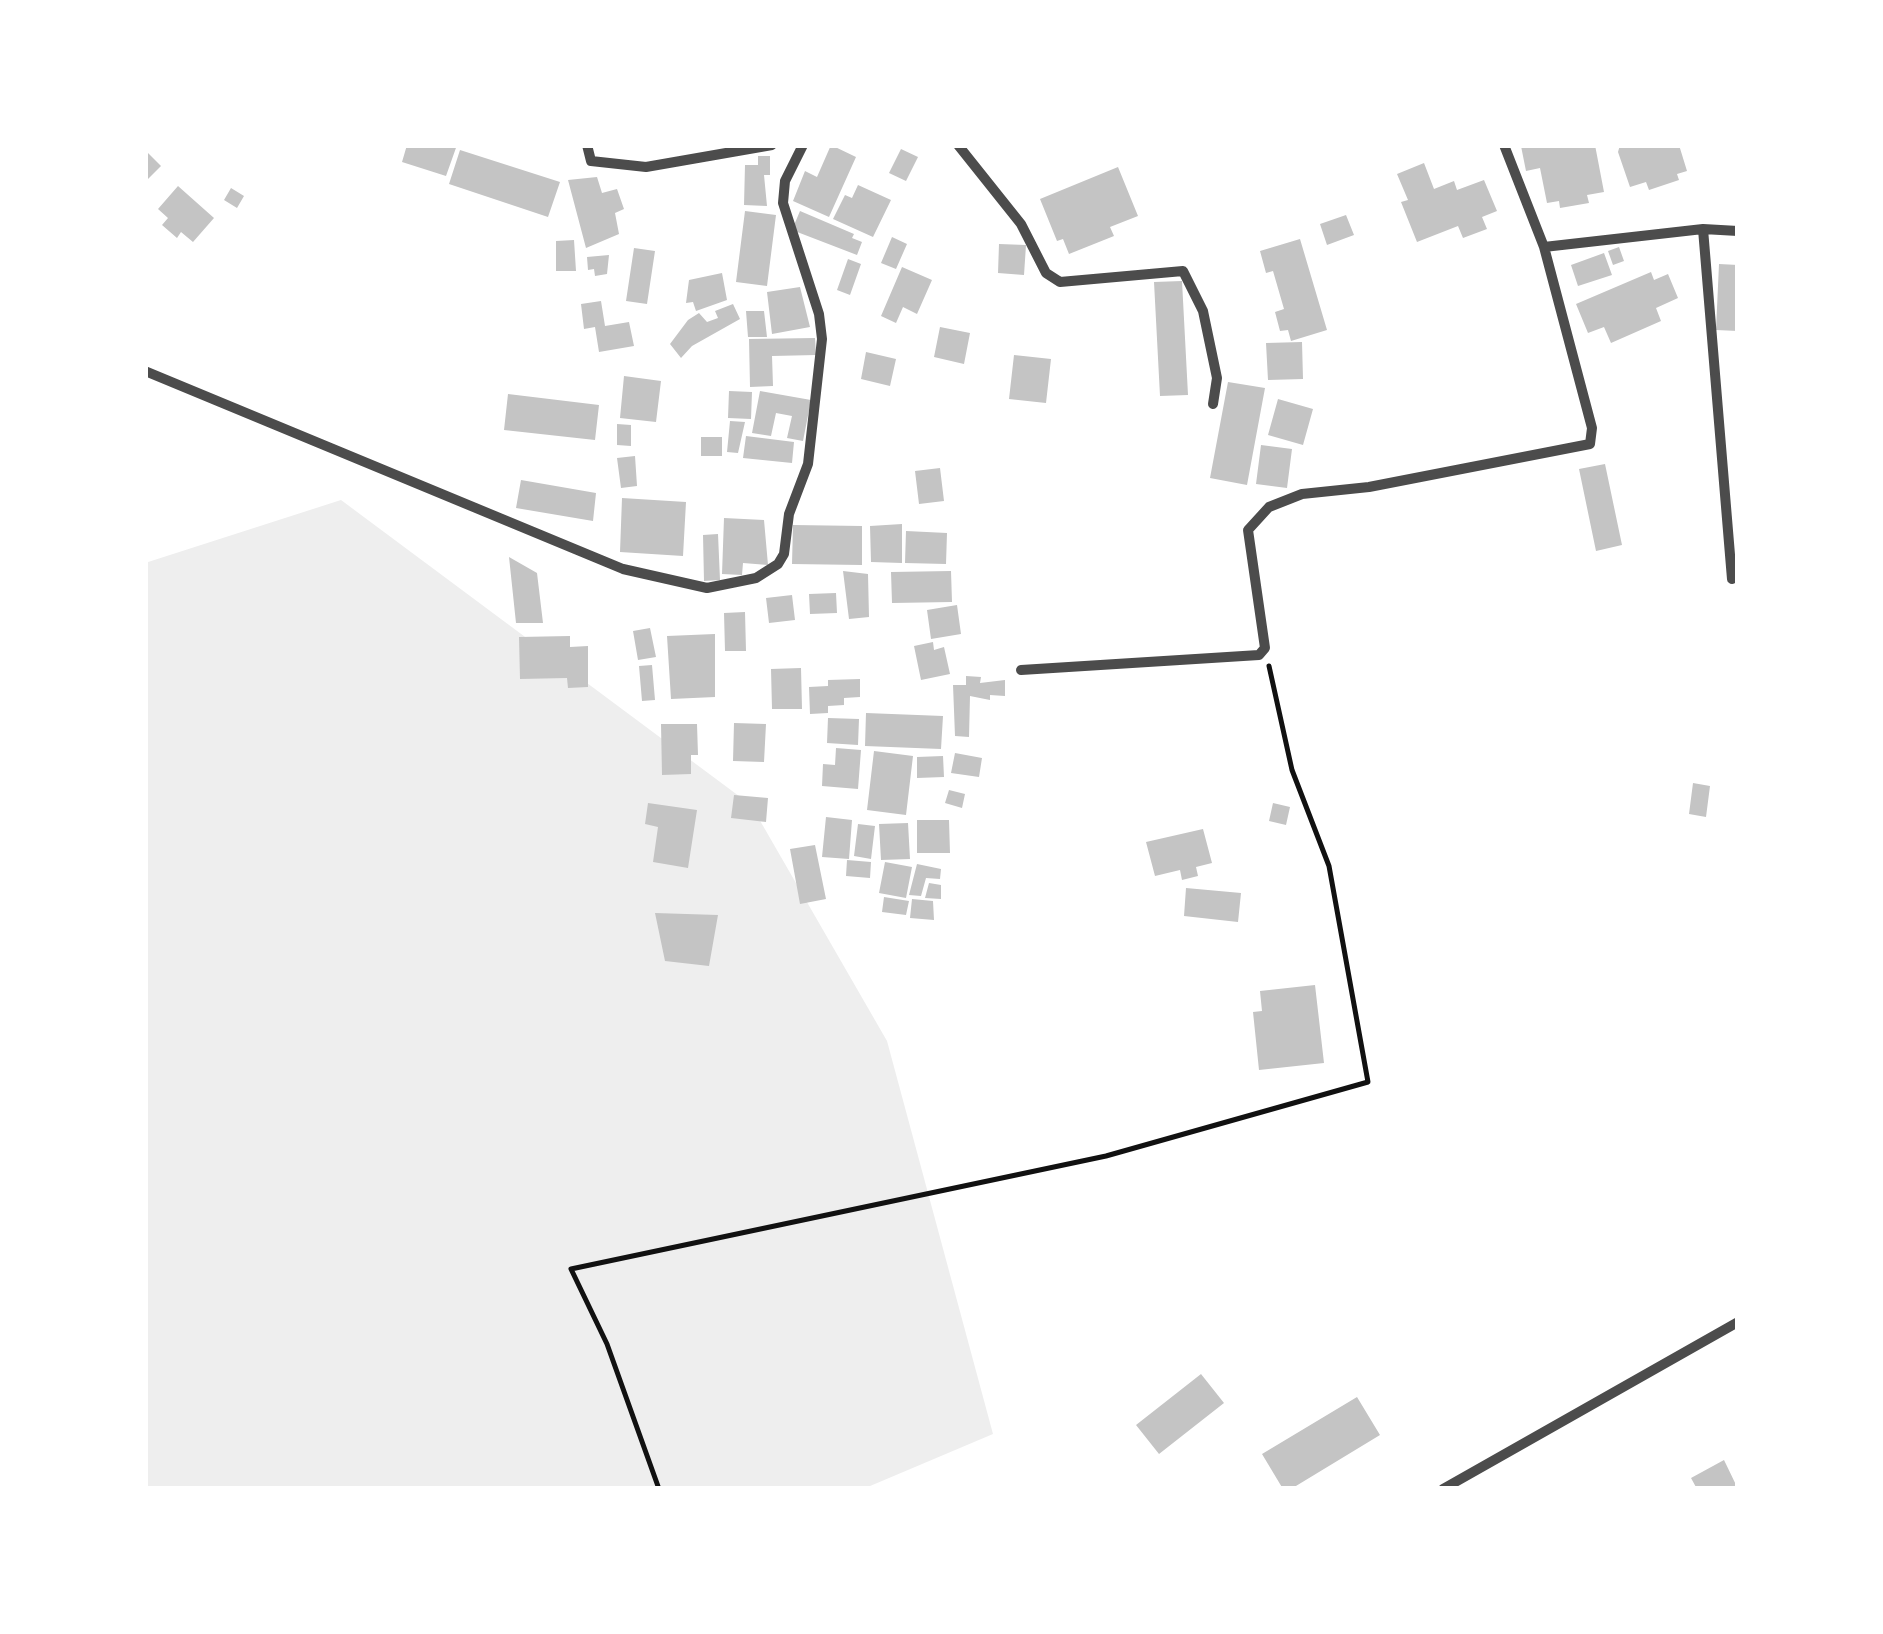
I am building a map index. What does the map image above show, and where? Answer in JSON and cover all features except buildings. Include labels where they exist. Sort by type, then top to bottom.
[{"type":"street","points":[[586,145],[591,161],[646,168],[772,145]]},
{"type":"street","points":[[145,371],[623,569],[707,588],[756,578],[778,564],[784,554],[789,514],[808,464],[822,339],[819,314],[784,203],[785,181],[803,145]]},
{"type":"street","points":[[958,145],[1021,224],[1046,273],[1060,282],[1183,270],[1203,311],[1218,378],[1213,404]]},
{"type":"street","points":[[1021,670],[1251,658],[1265,648],[1248,530],[1269,507],[1302,494],[1368,487],[1590,444],[1592,428],[1544,247],[1504,145]]},
{"type":"street","points":[[1544,247],[1702,228],[1738,231]]},
{"type":"street","points":[[1702,228],[1732,579]]},
{"type":"street","points":[[1442,1489],[1738,1322]]},
{"type":"path","points":[[659,1489],[607,1344],[570,1269],[1106,1156],[1368,1082],[1332,879],[1292,770],[1265,648]]},
{"type":"shaded area","points":[[341,500],[751,805],[887,1041],[993,1434],[863,1489],[145,1489],[145,563]]}]
